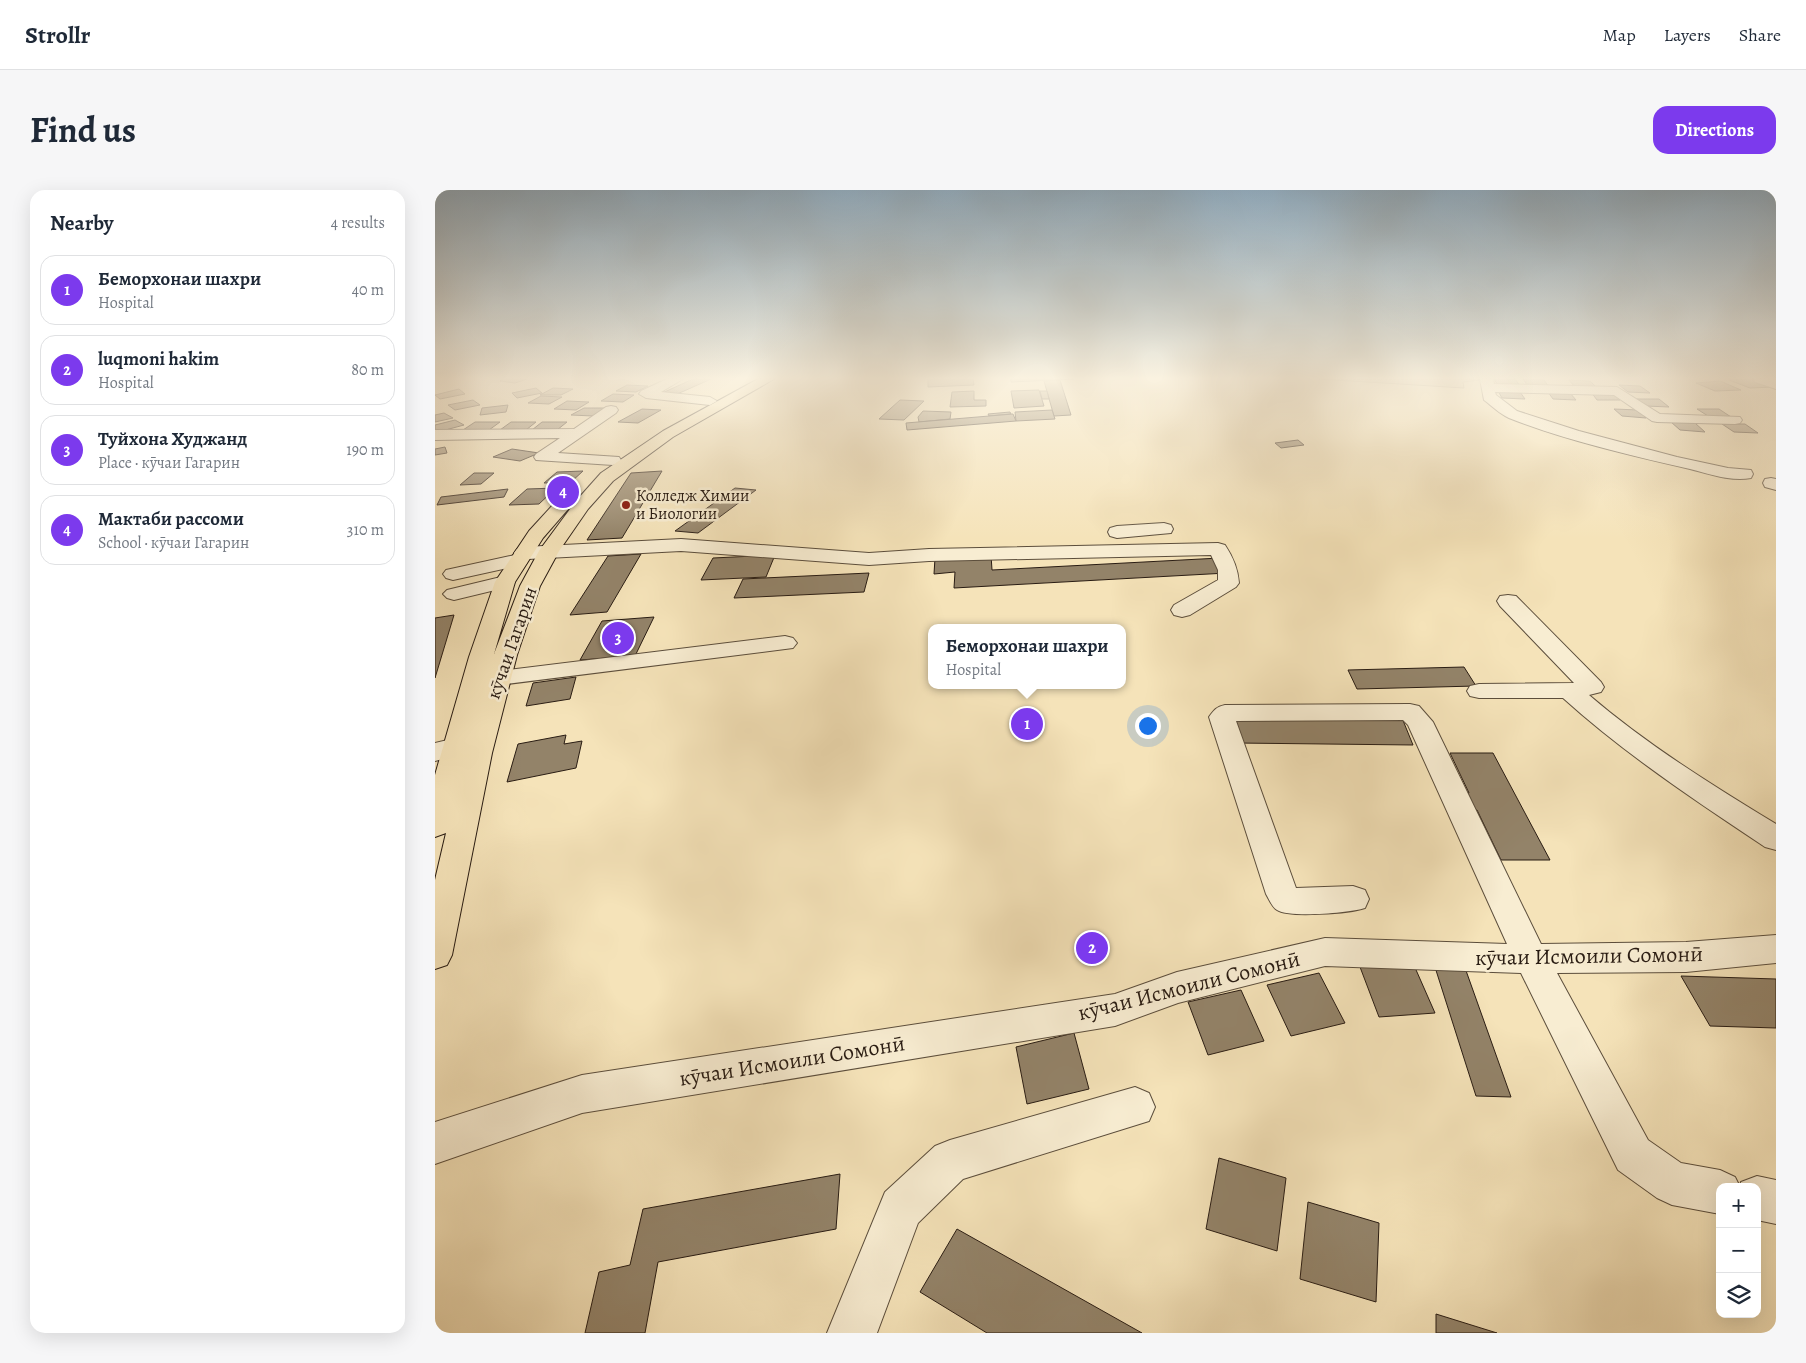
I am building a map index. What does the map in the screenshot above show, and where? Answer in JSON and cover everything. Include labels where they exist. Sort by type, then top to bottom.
[{"type":"highway","name":"кӯчаи Гагарин","points":[[435,826],[445,750],[505,582],[521,556],[559,508],[613,460],[654,432]]},
{"type":"highway","name":"кӯчаи Гагарин","points":[[435,955],[478,753],[517,618],[530,586],[549,551],[582,506],[607,477],[670,432]]},
{"type":"street","points":[[1569,432],[1728,474],[1745,474]]},
{"type":"street","points":[[579,433],[542,457],[613,460]]},
{"type":"street","points":[[436,435],[579,433]]},
{"type":"street","points":[[929,555],[934,546],[943,543],[1164,530]]},
{"type":"street","points":[[505,582],[453,584],[521,556],[549,551],[681,545],[869,558],[1218,549],[1229,570],[1229,583],[1182,610]]},
{"type":"street","points":[[1479,692],[1569,691],[1592,686],[1508,600]]},
{"type":"street","points":[[499,678],[785,643]]},
{"type":"street","points":[[1569,691],[1601,719],[1715,800],[1776,839]]},
{"type":"street","points":[[1353,899],[1288,902],[1282,894],[1222,717],[1225,713],[1411,712],[1420,722],[1531,960],[1633,1155],[1672,1183],[1716,1191]]},
{"type":"street","name":"кӯчаи Исмоили Сомонӣ","points":[[435,1143],[582,1094],[1115,1010],[1177,988],[1325,952],[1531,960],[1687,957],[1776,949]]},
{"type":"street","points":[[852,1333],[901,1208],[950,1161],[1135,1107]]},
{"type":"street","points":[[1761,1199],[1775,1202]]},
{"type":"building","points":[[1298,440],[1304,445],[1281,448],[1275,443]]},
{"type":"building","points":[[445,447],[447,453],[435,455],[435,449]]},
{"type":"building","points":[[512,449],[539,453],[520,461],[493,457]]},
{"type":"building","points":[[583,471],[571,482],[544,483],[557,472]]},
{"type":"building","name":"Колледж Химии и Биологии","points":[[662,471],[622,538],[587,540],[631,473]]},
{"type":"building","points":[[474,473],[494,473],[481,484],[460,485]]},
{"type":"building","points":[[556,488],[539,504],[509,505],[527,489]]},
{"type":"building","points":[[735,488],[756,490],[698,533],[675,531]]},
{"type":"building","points":[[508,489],[504,497],[437,505],[441,497]]},
{"type":"building","points":[[641,554],[607,612],[570,615],[608,556]]},
{"type":"building","points":[[775,555],[766,577],[701,580],[713,558]]},
{"type":"building","points":[[991,555],[992,570],[1220,558],[1227,573],[954,588],[955,572],[934,574],[935,558]]},
{"type":"building","points":[[869,573],[864,592],[734,598],[743,579]]},
{"type":"building","points":[[454,615],[435,678],[435,618]]},
{"type":"building","points":[[654,617],[635,656],[580,660],[602,621]]},
{"type":"building","points":[[1464,667],[1476,686],[1357,689],[1348,670]]},
{"type":"building","points":[[576,677],[570,699],[526,706],[533,683]]},
{"type":"building","points":[[1232,716],[1402,718],[1413,745],[1236,743]]},
{"type":"building","points":[[566,735],[564,744],[582,741],[576,768],[507,782],[518,744]]},
{"type":"building","points":[[1450,753],[1493,753],[1550,860],[1501,860],[1477,810],[1462,810],[1454,793],[1469,793]]},
{"type":"building","points":[[1413,963],[1435,1013],[1379,1017],[1360,967]]},
{"type":"building","points":[[1434,964],[1464,965],[1511,1097],[1476,1096]]},
{"type":"building","points":[[1319,973],[1345,1023],[1291,1036],[1267,985]]},
{"type":"building","points":[[1681,976],[1776,979],[1776,1028],[1710,1026]]},
{"type":"building","points":[[1241,990],[1264,1041],[1208,1055],[1188,1002]]},
{"type":"building","points":[[1074,1033],[1089,1089],[1027,1104],[1016,1047]]},
{"type":"building","points":[[1219,1158],[1286,1178],[1277,1251],[1206,1229]]},
{"type":"building","points":[[840,1174],[836,1229],[658,1262],[645,1333],[585,1333],[599,1272],[630,1265],[643,1209]]},
{"type":"building","points":[[1308,1202],[1379,1223],[1376,1302],[1300,1279]]},
{"type":"building","points":[[957,1229],[1142,1333],[987,1333],[920,1292]]},
{"type":"building","points":[[1436,1314],[1497,1333],[1436,1333]]},
{"type":"place","name":"Мактаби рассоми","points":[[563,492]]},
{"type":"place","name":"Колледж Химии и Биологии","points":[[626,505]]},
{"type":"place","name":"Туйхона Худжанд","points":[[618,638]]},
{"type":"place","name":"Беморхонаи шахри","points":[[1027,724]]},
{"type":"place","name":"luqmoni hakim","points":[[1092,948]]}]
